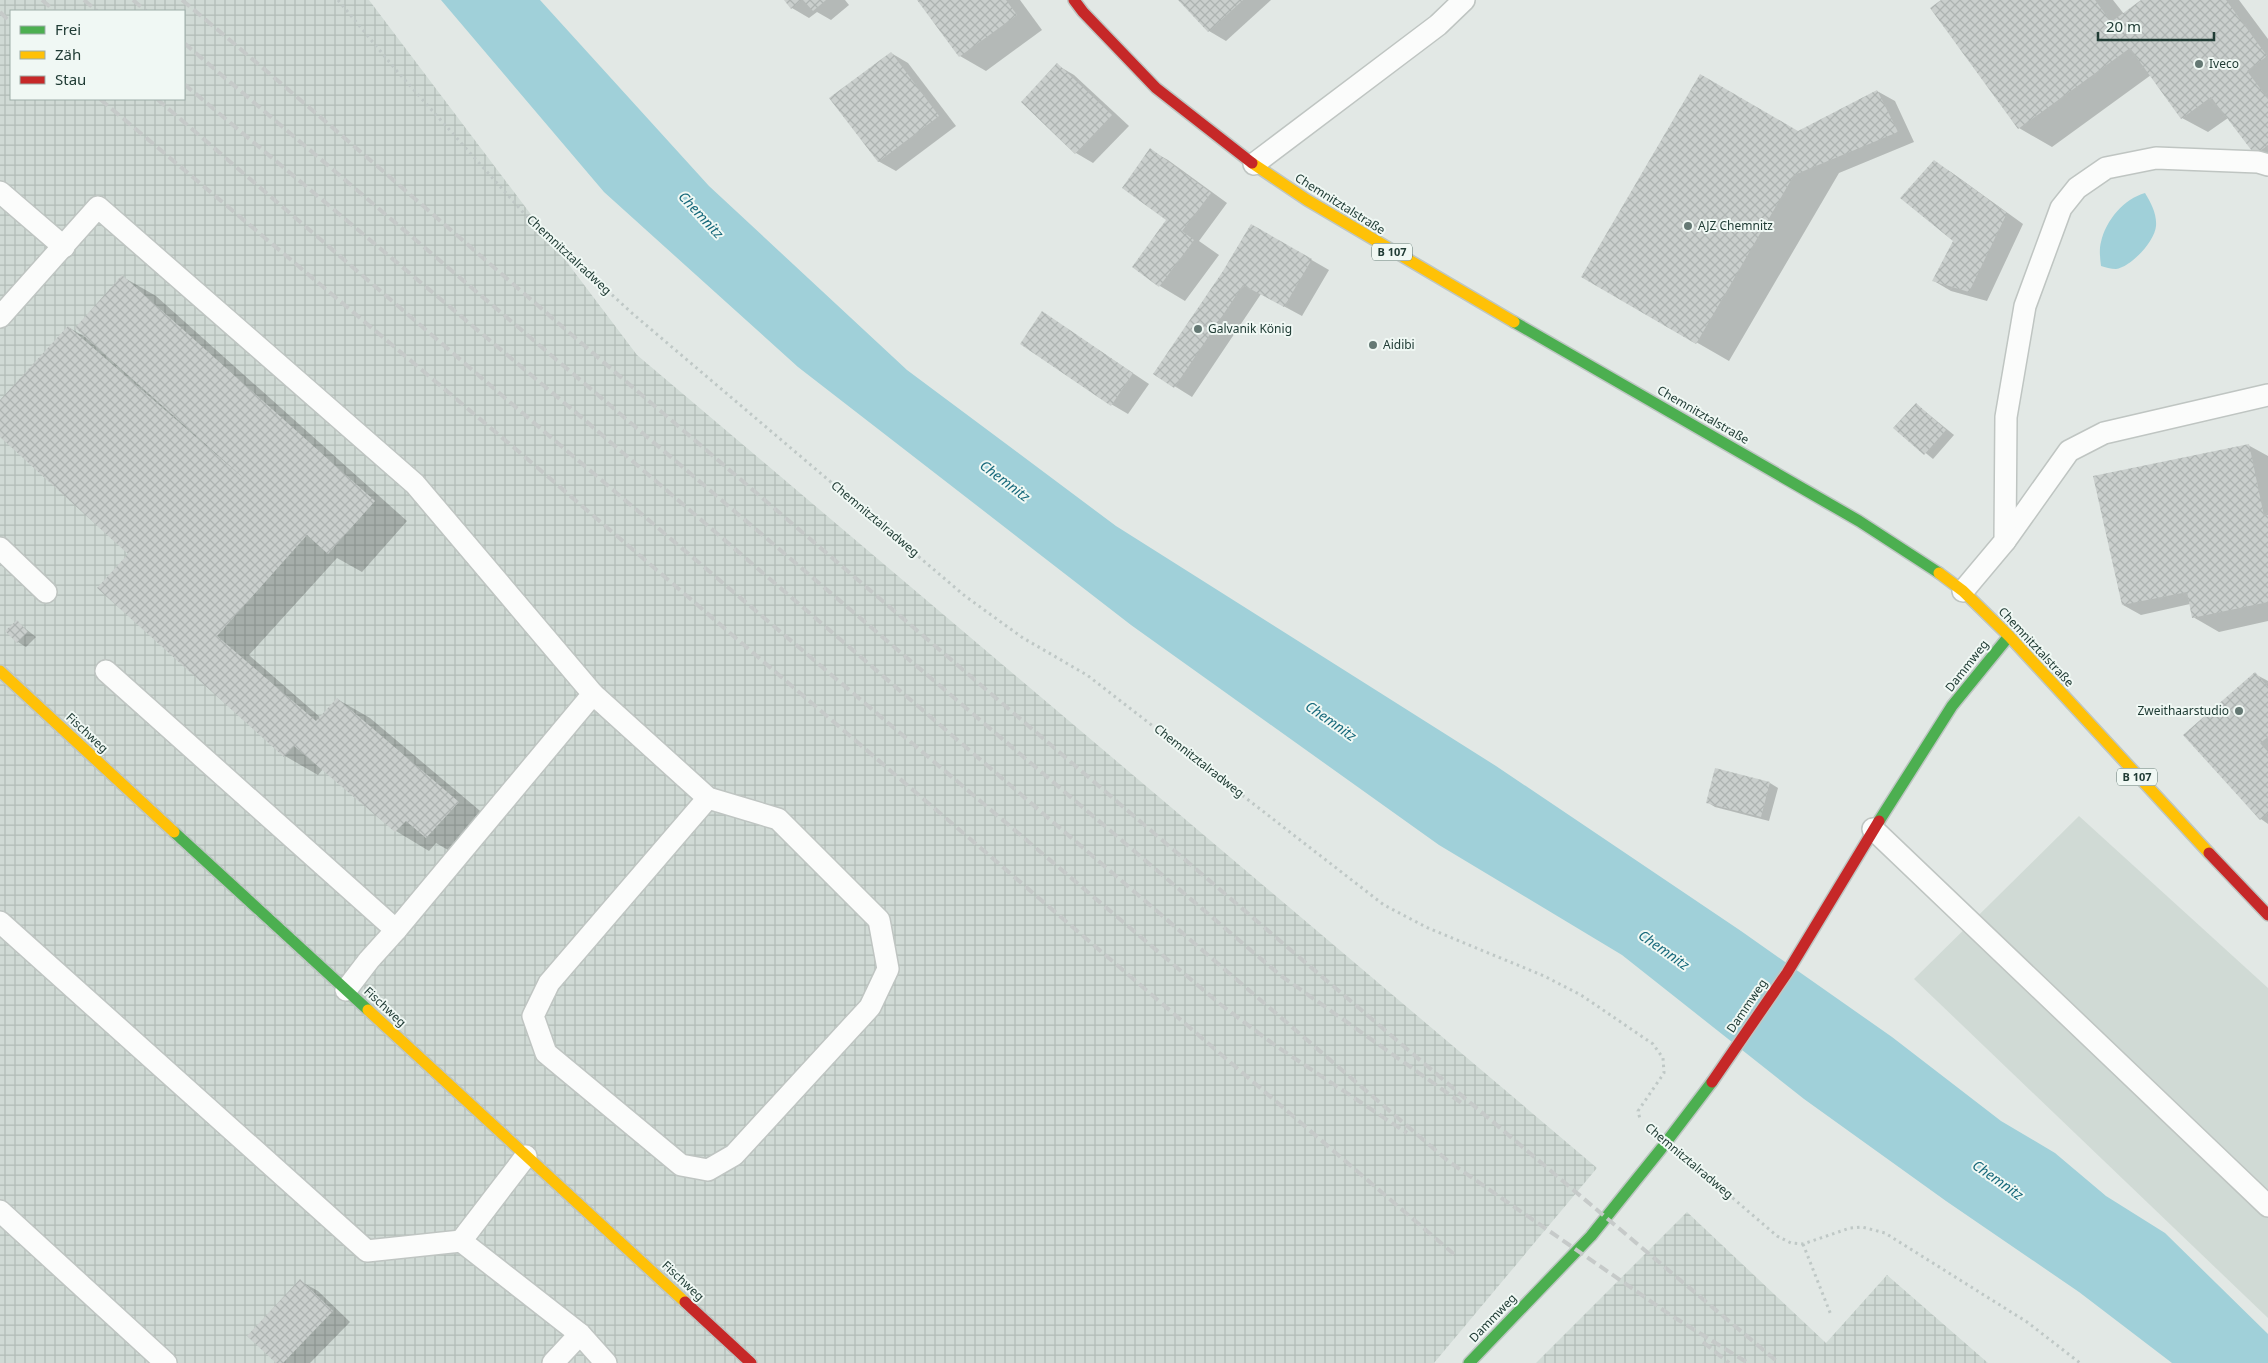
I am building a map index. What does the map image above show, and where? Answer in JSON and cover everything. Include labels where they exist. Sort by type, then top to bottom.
[{"type":"street","name":"Chemnitztalstraße","points":[[1074,0],[1083,12],[1156,88],[1254,164],[1307,200],[1388,249],[1859,521],[1924,562],[1963,591],[2009,636],[2172,815],[2268,915]]},
{"type":"street","name":"Dammweg","points":[[1470,1363],[1606,1218],[1721,1070],[1811,936],[1873,829],[1941,722],[1985,662],[2009,636]]},
{"type":"street","name":"Fischweg","points":[[0,671],[751,1363]]},
{"type":"lane","points":[[1254,164],[1438,25],[1464,0]]},
{"type":"lane","points":[[2005,541],[2006,416],[2025,306],[2061,208],[2078,188],[2106,168],[2114,166],[2156,158],[2258,162],[2268,165]]},
{"type":"lane","points":[[0,192],[64,247]]},
{"type":"lane","points":[[0,317],[98,207],[415,484],[593,694],[708,798],[778,820],[879,920],[888,969],[870,1007],[734,1156],[708,1170],[681,1165],[546,1053],[533,1016],[549,983],[708,798]]},
{"type":"lane","points":[[1963,591],[2005,541],[2069,451],[2104,433],[2268,395]]},
{"type":"lane","points":[[0,548],[46,592]]},
{"type":"lane","points":[[106,671],[396,930]]},
{"type":"lane","points":[[346,990],[368,960],[396,930],[593,694]]},
{"type":"lane","points":[[1873,829],[2268,1206]]},
{"type":"lane","points":[[0,922],[367,1251],[461,1241],[580,1334],[606,1363]]},
{"type":"lane","points":[[461,1241],[526,1156]]},
{"type":"lane","points":[[0,1211],[166,1363]]},
{"type":"lane","points":[[553,1363],[580,1334]]},
{"type":"path","name":"Chemnitztalradweg","points":[[338,0],[396,70],[530,220],[633,314],[965,596],[1023,638],[1087,675],[1384,905],[1428,928],[1544,976],[1582,994],[1653,1044],[1663,1058],[1664,1073],[1638,1111],[1639,1118],[1777,1236],[1792,1243],[1803,1244]]},
{"type":"path","points":[[1831,1315],[1803,1244],[1850,1228],[1862,1227],[1885,1233],[2027,1322],[2080,1363]]},
{"type":"shaded area","points":[[0,0],[369,0],[637,355],[1597,1168],[1434,1363],[0,1363]]},
{"type":"shaded area","points":[[2079,816],[2268,988],[2268,1318],[1914,979]]},
{"type":"shaded area","points":[[1687,1212],[1826,1343],[1887,1275],[1988,1363],[1536,1363]]},
{"type":"water","name":"Chemnitz","points":[[441,0],[540,0],[709,186],[907,370],[1116,526],[1496,766],[1741,931],[1892,1037],[2001,1121],[2055,1153],[2106,1196],[2165,1233],[2268,1334],[2268,1363],[2172,1363],[2079,1292],[1946,1201],[1804,1099],[1622,955],[1439,845],[1131,625],[798,367],[604,192]]},
{"type":"water","points":[[2145,193],[2156,217],[2155,232],[2147,246],[2128,264],[2122,267],[2114,269],[2101,266],[2100,245],[2107,226],[2123,205]]},
{"type":"building","points":[[784,0],[801,0],[791,9]]},
{"type":"building","points":[[803,0],[826,0],[813,11]]},
{"type":"building","points":[[917,0],[1006,0],[1017,15],[959,57]]},
{"type":"building","points":[[1178,0],[1243,0],[1208,32]]},
{"type":"building","points":[[1941,0],[2095,0],[2111,22],[2141,0],[2226,0],[2267,56],[2247,71],[2268,99],[2268,145],[2255,155],[2211,97],[2181,119],[2130,48],[2018,129],[1930,8]]},
{"type":"building","points":[[891,52],[939,116],[878,162],[829,98]]},
{"type":"building","points":[[1057,63],[1112,115],[1075,154],[1021,102]]},
{"type":"building","name":"AJZ Chemnitz","points":[[1700,74],[1798,131],[1877,90],[1898,132],[1794,175],[1696,344],[1581,277]]},
{"type":"building","points":[[1150,148],[1211,193],[1182,231],[1194,240],[1159,287],[1132,267],[1166,220],[1122,188]]},
{"type":"building","points":[[1934,160],[2007,213],[1969,292],[1932,281],[1953,241],[1900,198]]},
{"type":"building","points":[[1251,224],[1312,259],[1284,307],[1243,285],[1174,388],[1153,374],[1223,271]]},
{"type":"building","points":[[122,275],[375,501],[328,554],[307,535],[217,636],[316,721],[337,698],[459,802],[426,838],[406,821],[395,832],[294,746],[284,757],[97,588],[128,554],[0,437],[0,400],[68,326],[248,482],[75,328]]},
{"type":"building","points":[[1042,311],[1133,373],[1111,406],[1020,344]]},
{"type":"building","points":[[1916,403],[1946,430],[1924,455],[1893,428]]},
{"type":"building","points":[[2249,444],[2264,516],[2268,515],[2268,602],[2192,618],[2187,592],[2122,605],[2093,476]]},
{"type":"building","points":[[17,620],[28,632],[17,643],[5,631]]},
{"type":"building","name":"Zweithaarstudio","points":[[2255,672],[2268,687],[2268,737],[2260,743],[2268,752],[2268,813],[2260,820],[2183,735]]},
{"type":"building","points":[[1715,768],[1770,782],[1761,817],[1706,803]]},
{"type":"building","points":[[300,1279],[333,1311],[283,1363],[276,1363],[247,1336]]},
{"type":"railway","points":[[42,0],[54,10]]},
{"type":"railway","points":[[84,0],[96,10]]},
{"type":"railway","points":[[133,0],[145,10]]},
{"type":"railway","points":[[182,0],[1199,872],[1779,1363]]},
{"type":"railway","points":[[0,12],[10,22]]},
{"type":"railway","points":[[185,44],[1280,975],[1463,1104]]},
{"type":"railway","points":[[185,85],[580,416],[1448,1161],[1672,1316],[1748,1363]]},
{"type":"railway","points":[[101,100],[518,451],[1456,1256]]},
{"type":"railway","points":[[158,100],[547,434],[1220,1004],[1276,1046],[1407,1133]]},
{"type":"railway","points":[[1703,1342],[1729,1363]]},
{"type":"traffic: fast","points":[[1514,322],[1859,521],[1939,573]]},
{"type":"traffic: fast","points":[[1879,821],[1952,706],[2009,636]]},
{"type":"traffic: fast","points":[[174,832],[368,1010]]},
{"type":"traffic: fast","points":[[1469,1363],[1591,1236],[1712,1082]]},
{"type":"traffic: slow","points":[[1252,163],[1307,200],[1514,322]]},
{"type":"traffic: slow","points":[[1939,573],[1963,591],[2009,636],[2209,853]]},
{"type":"traffic: slow","points":[[0,671],[174,832]]},
{"type":"traffic: slow","points":[[368,1010],[685,1302]]},
{"type":"traffic: jam","points":[[1074,0],[1083,12],[1156,88],[1252,163]]},
{"type":"traffic: jam","points":[[1712,1082],[1787,973],[1879,821]]},
{"type":"traffic: jam","points":[[2209,853],[2268,915]]},
{"type":"traffic: jam","points":[[685,1302],[751,1363]]},
{"type":"place","name":"Iveco","points":[[2199,64]]},
{"type":"place","name":"AJZ Chemnitz","points":[[1688,226]]},
{"type":"place","name":"Galvanik König","points":[[1198,329]]},
{"type":"place","name":"Aidibi","points":[[1373,345]]},
{"type":"place","name":"Zweithaarstudio","points":[[2239,711]]}]
